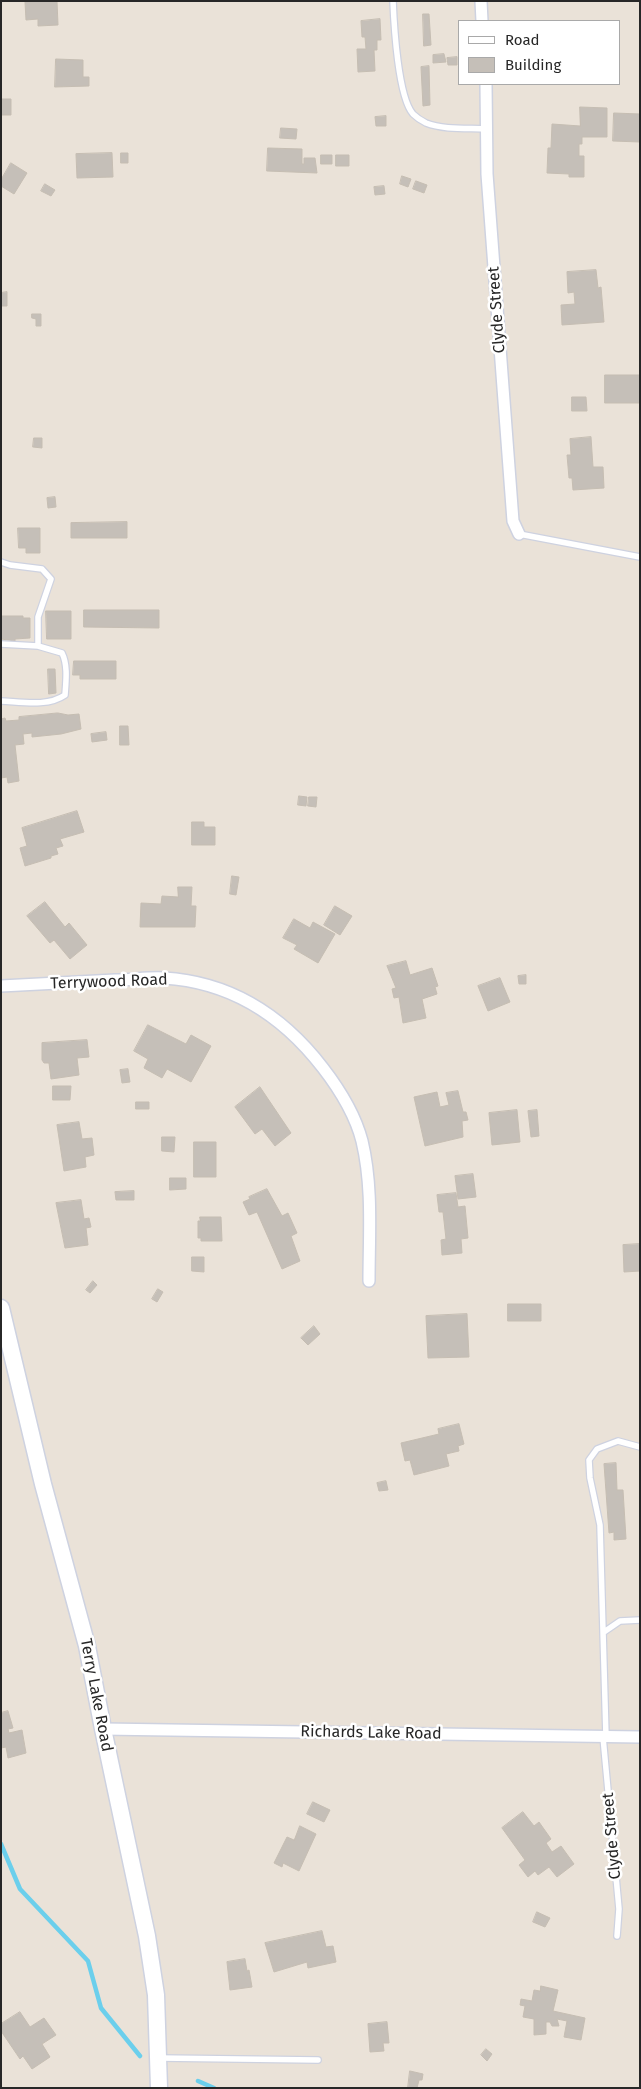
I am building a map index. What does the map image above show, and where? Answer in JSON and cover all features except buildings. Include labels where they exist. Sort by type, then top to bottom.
[{"type":"main road","name":"Terry Lake Road","points":[[1,1308],[43,1484],[87,1646],[147,1936],[156,1994],[159,2088]]},
{"type":"street","points":[[481,1],[482,20]]},
{"type":"street","name":"Clyde Street","points":[[486,85],[487,174],[505,430],[513,521],[519,534]]},
{"type":"street","name":"Terrywood Road","points":[[1,986],[163,977],[204,983],[235,994],[279,1021],[307,1046],[335,1084],[351,1112],[362,1141],[369,1181],[369,1281]]},
{"type":"street","name":"Richards Lake Road","points":[[103,1729],[640,1737]]},
{"type":"lane","points":[[393,1],[401,75],[406,97],[413,114],[425,122],[453,128],[487,129]]},
{"type":"lane","points":[[519,534],[640,557]]},
{"type":"lane","points":[[1,562],[42,569],[51,579],[38,617],[38,646]]},
{"type":"lane","points":[[1,644],[38,646],[62,653],[65,660],[65,695],[57,701],[1,701]]},
{"type":"lane","name":"Clyde Street","points":[[617,1936],[619,1909],[604,1736],[604,1632],[600,1525],[590,1478],[589,1460],[597,1449],[618,1441],[640,1447]]},
{"type":"lane","points":[[604,1632],[620,1621],[640,1620]]},
{"type":"lane","points":[[159,2058],[318,2060]]},
{"type":"waterway","points":[[1,1844],[20,1889],[88,1961],[101,2008],[140,2056]]},
{"type":"waterway","points":[[198,2081],[214,2088]]}]
